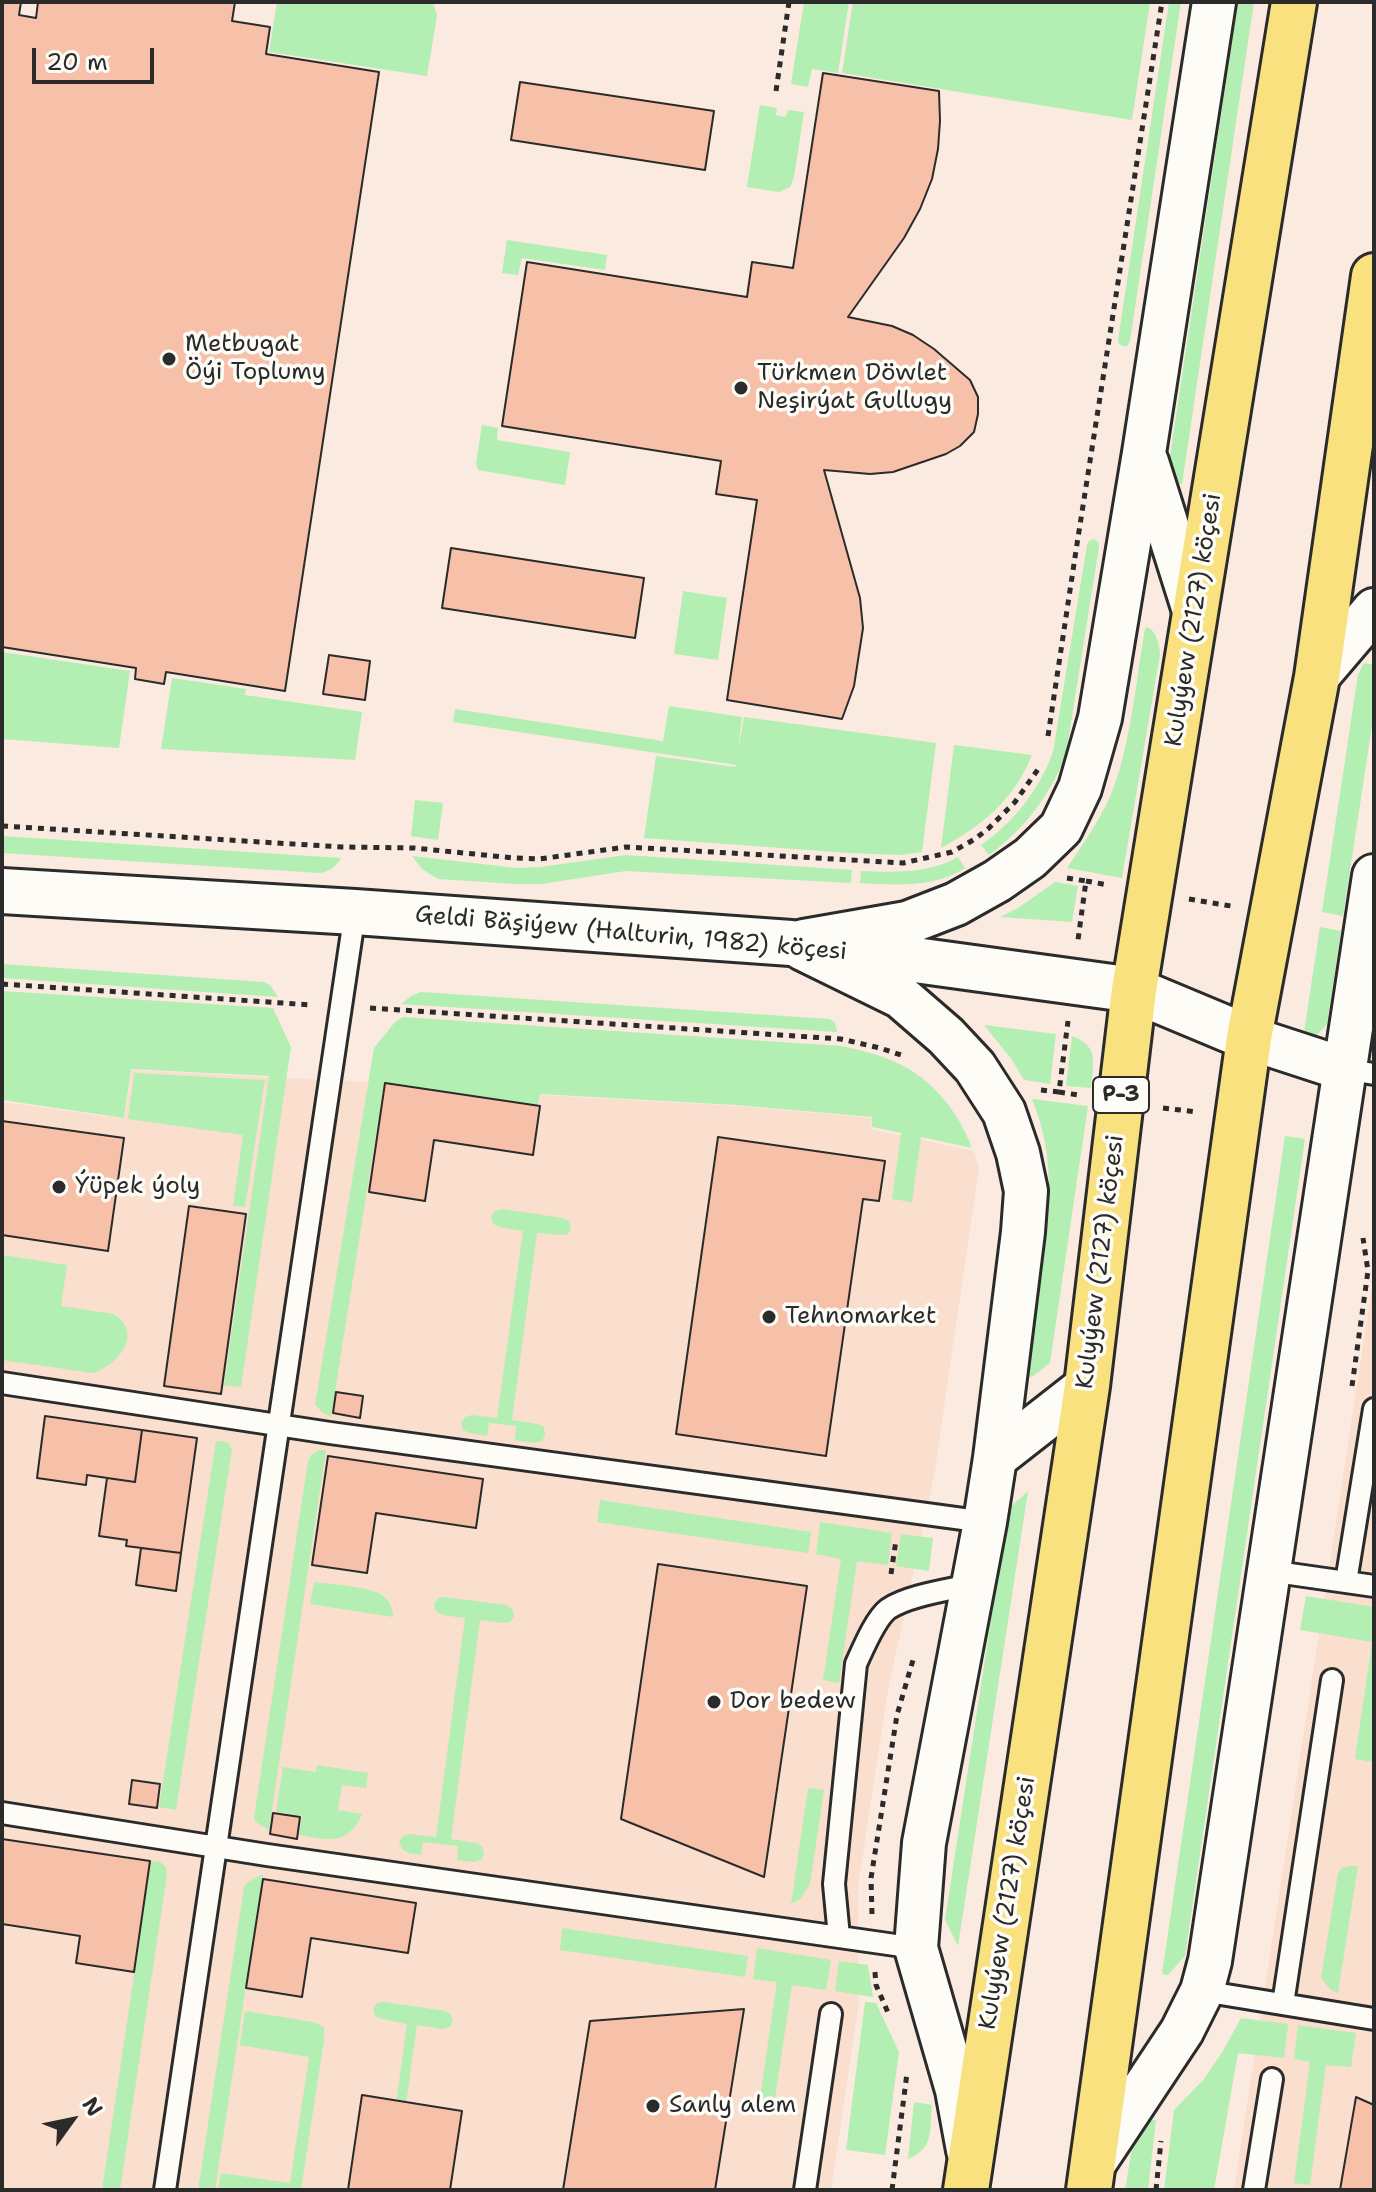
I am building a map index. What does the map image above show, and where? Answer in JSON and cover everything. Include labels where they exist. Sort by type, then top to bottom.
[{"type":"highway","name":"Kulyýew (2127) köçesi","points":[[968,2174],[1087,1386],[1134,990],[1294,2]]},
{"type":"highway","points":[[1091,2178],[1249,1038],[1317,677],[1374,276]]},
{"type":"street","points":[[791,943],[907,923],[956,904],[1030,858],[1061,828],[1080,788],[1100,718],[1214,2]]},
{"type":"street","points":[[1144,453],[1195,614]]},
{"type":"street","points":[[1317,677],[1374,610]]},
{"type":"street","points":[[1091,2178],[1182,2031],[1202,1991],[1210,1961],[1269,1571],[1359,1072],[1374,876]]},
{"type":"street","name":"Geldi Bäşiýew (Halturin, 1982) köçesi","points":[[2,891],[791,943],[1134,990],[1249,1038]]},
{"type":"street","points":[[791,943],[901,997],[946,1036],[975,1067],[1004,1112],[1018,1153],[1026,1191],[995,1458],[924,1843],[916,1948],[957,2090],[968,2174]]},
{"type":"street","points":[[1249,1038],[1359,1072]]},
{"type":"street","points":[[995,1458],[1087,1386]]},
{"type":"lane","points":[[165,2190],[355,912]]},
{"type":"lane","points":[[2,1383],[280,1426],[985,1522]]},
{"type":"lane","points":[[1346,1582],[1374,1409]]},
{"type":"lane","points":[[1269,1571],[1374,1586]]},
{"type":"lane","points":[[839,1937],[834,1884],[856,1664],[887,1610],[921,1595],[974,1584]]},
{"type":"lane","points":[[1283,2004],[1332,1680]]},
{"type":"lane","points":[[2,1813],[216,1848],[916,1948]]},
{"type":"lane","points":[[1202,1991],[1374,2019]]},
{"type":"lane","points":[[805,2190],[831,2014]]},
{"type":"lane","points":[[1254,2190],[1272,2079]]},
{"type":"path","points":[[776,91],[789,2]]},
{"type":"path","points":[[1048,739],[1162,2]]},
{"type":"path","points":[[2,826],[342,847],[414,848],[514,858],[539,859],[626,847],[903,863],[952,852],[982,834],[1022,793],[1046,754]]},
{"type":"path","points":[[1086,881],[1273,914]]},
{"type":"path","points":[[2,984],[841,1039],[880,1048],[912,1062]]},
{"type":"path","points":[[887,1610],[900,1511]]},
{"type":"path","points":[[894,2025],[876,1985],[871,1878],[897,1715],[914,1657]]},
{"type":"path","points":[[892,2190],[907,2067]]},
{"type":"shaded area","points":[[131,1070],[385,1083],[539,1105],[540,1095],[736,1106],[872,1118],[871,1129],[974,1151],[979,1168],[934,1476],[888,1690],[858,1886],[859,2002],[831,2190],[2,2190],[2,1102],[125,1119]]},
{"type":"shaded area","points":[[1374,1274],[1374,2190],[1234,2190]]},
{"type":"green space","points":[[277,2],[433,2],[437,16],[427,76],[269,52]]},
{"type":"green space","points":[[804,2],[849,2],[838,73],[812,69],[808,87],[791,84]]},
{"type":"green space","points":[[853,2],[1150,2],[1132,120],[842,73]]},
{"type":"green space","points":[[1169,2],[1181,2],[1130,341],[1123,346],[1118,340]]},
{"type":"green space","points":[[1238,2],[1254,2],[1182,484],[1179,484],[1169,463]]},
{"type":"green space","points":[[760,105],[777,108],[776,115],[786,117],[788,110],[804,112],[794,177],[790,187],[779,192],[747,187]]},
{"type":"green space","points":[[507,240],[607,255],[605,270],[522,258],[518,275],[502,273]]},
{"type":"green space","points":[[482,425],[498,428],[497,440],[570,452],[565,485],[478,470],[476,463]]},
{"type":"green space","points":[[1094,539],[1099,547],[1066,754],[1053,783],[1035,810],[1014,834],[989,855],[981,845],[1024,804],[1053,752],[1087,545]]},
{"type":"green space","points":[[683,591],[727,598],[718,660],[674,654]]},
{"type":"green space","points":[[1147,627],[1155,635],[1160,654],[1122,878],[1067,868],[1100,817],[1116,780],[1127,738]]},
{"type":"green space","points":[[2,652],[130,671],[119,748],[2,739]]},
{"type":"green space","points":[[1364,663],[1374,665],[1374,713],[1343,916],[1322,912],[1358,675]]},
{"type":"green space","points":[[172,678],[246,689],[245,695],[362,712],[355,760],[161,749]]},
{"type":"green space","points":[[669,706],[742,717],[738,750],[744,717],[936,743],[922,852],[900,855],[849,853],[644,838],[656,756],[736,765],[453,722],[455,709],[663,741]]},
{"type":"green space","points":[[954,745],[1032,755],[1006,799],[983,821],[941,848]]},
{"type":"green space","points":[[415,800],[443,803],[438,840],[411,836]]},
{"type":"green space","points":[[2,836],[341,858],[332,868],[320,873],[2,853]]},
{"type":"green space","points":[[626,855],[852,870],[851,883],[626,871],[541,884],[516,884],[438,879],[422,869],[412,856],[517,868]]},
{"type":"green space","points":[[958,857],[965,868],[941,879],[914,884],[860,883],[861,871],[923,869]]},
{"type":"green space","points":[[1055,882],[1078,886],[1072,922],[1000,917],[1018,908]]},
{"type":"green space","points":[[1320,927],[1341,931],[1327,1024],[1317,1035],[1304,1032]]},
{"type":"green space","points":[[2,964],[264,982],[278,997],[2,978]]},
{"type":"green space","points":[[2,991],[273,1008],[291,1047],[241,1387],[224,1385],[269,1076],[131,1069],[124,1118],[2,1100]]},
{"type":"green space","points":[[421,992],[830,1019],[835,1023],[837,1032],[401,1004]]},
{"type":"green space","points":[[403,1017],[855,1049],[889,1059],[932,1086],[959,1121],[972,1148],[921,1137],[912,1202],[892,1199],[901,1133],[872,1127],[872,1117],[736,1105],[540,1094],[538,1105],[384,1083],[331,1417],[315,1405],[374,1048],[395,1022]]},
{"type":"green space","points":[[984,1025],[1056,1034],[1050,1084],[1024,1080]]},
{"type":"green space","points":[[1072,1036],[1081,1040],[1091,1051],[1091,1088],[1066,1086]]},
{"type":"green space","points":[[134,1073],[265,1080],[245,1207],[233,1206],[243,1135],[128,1119]]},
{"type":"green space","points":[[1032,1099],[1088,1106],[1050,1363],[1032,1377],[1028,1376],[1049,1188],[1045,1143]]},
{"type":"green space","points":[[1285,1136],[1305,1139],[1185,1956],[1168,1975],[1162,1974]]},
{"type":"green space","points":[[502,1209],[563,1218],[569,1221],[571,1228],[568,1234],[537,1233],[512,1420],[544,1427],[542,1441],[534,1443],[515,1440],[516,1426],[489,1423],[487,1436],[463,1430],[461,1423],[465,1417],[472,1415],[497,1418],[523,1231],[493,1224],[491,1217],[495,1211]]},
{"type":"green space","points":[[2,1255],[67,1265],[61,1306],[114,1314],[127,1331],[127,1339],[119,1356],[93,1373],[2,1360]]},
{"type":"green space","points":[[216,1441],[227,1442],[232,1449],[176,1810],[159,1807]]},
{"type":"green space","points":[[319,1450],[326,1450],[269,1830],[254,1818],[308,1461]]},
{"type":"green space","points":[[1028,1491],[958,1946],[945,1920],[1008,1509]]},
{"type":"green space","points":[[600,1500],[811,1532],[808,1553],[597,1522]]},
{"type":"green space","points":[[820,1522],[892,1533],[888,1565],[857,1561],[839,1683],[823,1680],[841,1559],[816,1554]]},
{"type":"green space","points":[[901,1534],[933,1538],[929,1571],[896,1566]]},
{"type":"green space","points":[[314,1582],[377,1592],[389,1602],[393,1617],[310,1604]]},
{"type":"green space","points":[[1306,1596],[1374,1607],[1373,1762],[1355,1759],[1372,1642],[1300,1630]]},
{"type":"green space","points":[[438,1598],[506,1605],[512,1609],[514,1616],[510,1622],[503,1623],[480,1620],[451,1839],[482,1847],[484,1854],[481,1860],[473,1862],[457,1860],[458,1846],[423,1842],[421,1855],[408,1853],[399,1842],[403,1836],[410,1834],[436,1837],[465,1618],[442,1615],[436,1611],[434,1604]]},
{"type":"green space","points":[[317,1765],[368,1773],[366,1788],[342,1785],[338,1810],[362,1814],[357,1824],[344,1836],[328,1839],[299,1835],[302,1816],[276,1812],[283,1767],[316,1772]]},
{"type":"green space","points":[[808,1788],[824,1790],[810,1884],[800,1899],[791,1904]]},
{"type":"green space","points":[[151,1861],[160,1862],[166,1867],[167,1874],[120,2190],[102,2190]]},
{"type":"green space","points":[[1350,1866],[1358,1866],[1338,1993],[1321,1978],[1338,1873]]},
{"type":"green space","points":[[263,1874],[215,2190],[198,2190],[244,1887]]},
{"type":"green space","points":[[562,1928],[748,1956],[745,1977],[560,1950]]},
{"type":"green space","points":[[757,1948],[831,1960],[826,1990],[792,1985],[774,2105],[759,2104],[777,1982],[753,1979]]},
{"type":"green space","points":[[839,1961],[868,1965],[873,1997],[835,1991]]},
{"type":"green space","points":[[865,2002],[876,2003],[899,2052],[885,2155],[846,2150]]},
{"type":"green space","points":[[377,2003],[446,2011],[453,2021],[450,2027],[443,2029],[417,2025],[394,2190],[384,2190],[407,2024],[375,2016],[373,2009]]},
{"type":"green space","points":[[245,2011],[313,2022],[324,2027],[301,2190],[218,2190],[221,2173],[290,2183],[309,2057],[240,2045]]},
{"type":"green space","points":[[1241,2018],[1288,2024],[1284,2058],[1238,2053],[1214,2190],[1164,2190],[1174,2110],[1204,2079]]},
{"type":"green space","points":[[1298,2025],[1356,2033],[1351,2067],[1326,2065],[1310,2185],[1294,2183],[1310,2062],[1294,2059]]},
{"type":"green space","points":[[914,2102],[932,2105],[930,2130],[927,2144],[917,2155],[908,2159]]},
{"type":"green space","points":[[1137,2119],[1156,2120],[1148,2190],[1125,2190]]},
{"type":"building","name":"Metbugat Öýi Toplumy","points":[[2,2],[21,2],[19,15],[36,18],[38,2],[235,2],[232,21],[270,27],[266,54],[379,72],[285,691],[166,672],[164,684],[135,679],[136,668],[2,647]]},
{"type":"building","name":"Türkmen Döwlet Neşirýat Gullugy","points":[[823,73],[939,91],[938,149],[932,179],[920,209],[904,238],[848,317],[892,326],[913,335],[970,380],[978,397],[974,432],[946,454],[893,472],[870,474],[824,470],[860,598],[863,628],[854,686],[842,719],[727,700],[757,500],[716,494],[721,461],[502,426],[527,262],[747,297],[752,262],[793,268]]},
{"type":"building","points":[[520,82],[714,111],[705,170],[511,140]]},
{"type":"building","points":[[451,548],[644,578],[635,638],[442,608]]},
{"type":"building","points":[[329,655],[370,661],[365,700],[323,694]]},
{"type":"building","points":[[385,1083],[540,1106],[533,1155],[434,1140],[425,1201],[369,1192]]},
{"type":"building","name":"Ýüpek ýoly","points":[[2,1121],[124,1138],[108,1251],[2,1235]]},
{"type":"building","name":"Tehnomarket","points":[[718,1137],[885,1161],[879,1201],[863,1199],[826,1456],[676,1434]]},
{"type":"building","points":[[189,1206],[246,1214],[221,1394],[164,1386]]},
{"type":"building","points":[[336,1392],[363,1396],[360,1418],[333,1413]]},
{"type":"building","points":[[45,1416],[142,1430],[135,1482],[87,1475],[86,1485],[37,1478]]},
{"type":"building","points":[[142,1430],[197,1438],[181,1553],[126,1546],[127,1540],[99,1536],[107,1478],[135,1482]]},
{"type":"building","points":[[328,1456],[483,1479],[476,1528],[376,1513],[367,1573],[312,1565]]},
{"type":"building","points":[[141,1548],[181,1553],[176,1591],[136,1585]]},
{"type":"building","name":"Dor bedew","points":[[658,1564],[807,1586],[764,1877],[621,1819]]},
{"type":"building","points":[[132,1780],[160,1784],[157,1808],[129,1804]]},
{"type":"building","points":[[273,1813],[300,1817],[297,1839],[270,1834]]},
{"type":"building","points":[[2,1839],[150,1861],[134,1972],[76,1963],[80,1936],[2,1924]]},
{"type":"building","points":[[263,1879],[416,1903],[408,1953],[311,1938],[302,1997],[246,1988]]},
{"type":"building","name":"Sanly alem","points":[[744,2009],[715,2190],[563,2190],[590,2021]]},
{"type":"building","points":[[362,2095],[462,2111],[450,2190],[348,2190]]},
{"type":"building","points":[[1356,2097],[1374,2105],[1374,2190],[1340,2190]]},
{"type":"place","name":"Metbugat Öýi Toplumy","points":[[169,359]]},
{"type":"place","name":"Türkmen Döwlet Neşirýat Gullugy","points":[[741,388]]},
{"type":"place","name":"Ýüpek ýoly","points":[[59,1187]]},
{"type":"place","name":"Tehnomarket","points":[[769,1317]]},
{"type":"place","name":"Dor bedew","points":[[714,1702]]},
{"type":"place","name":"Sanly alem","points":[[653,2106]]}]
